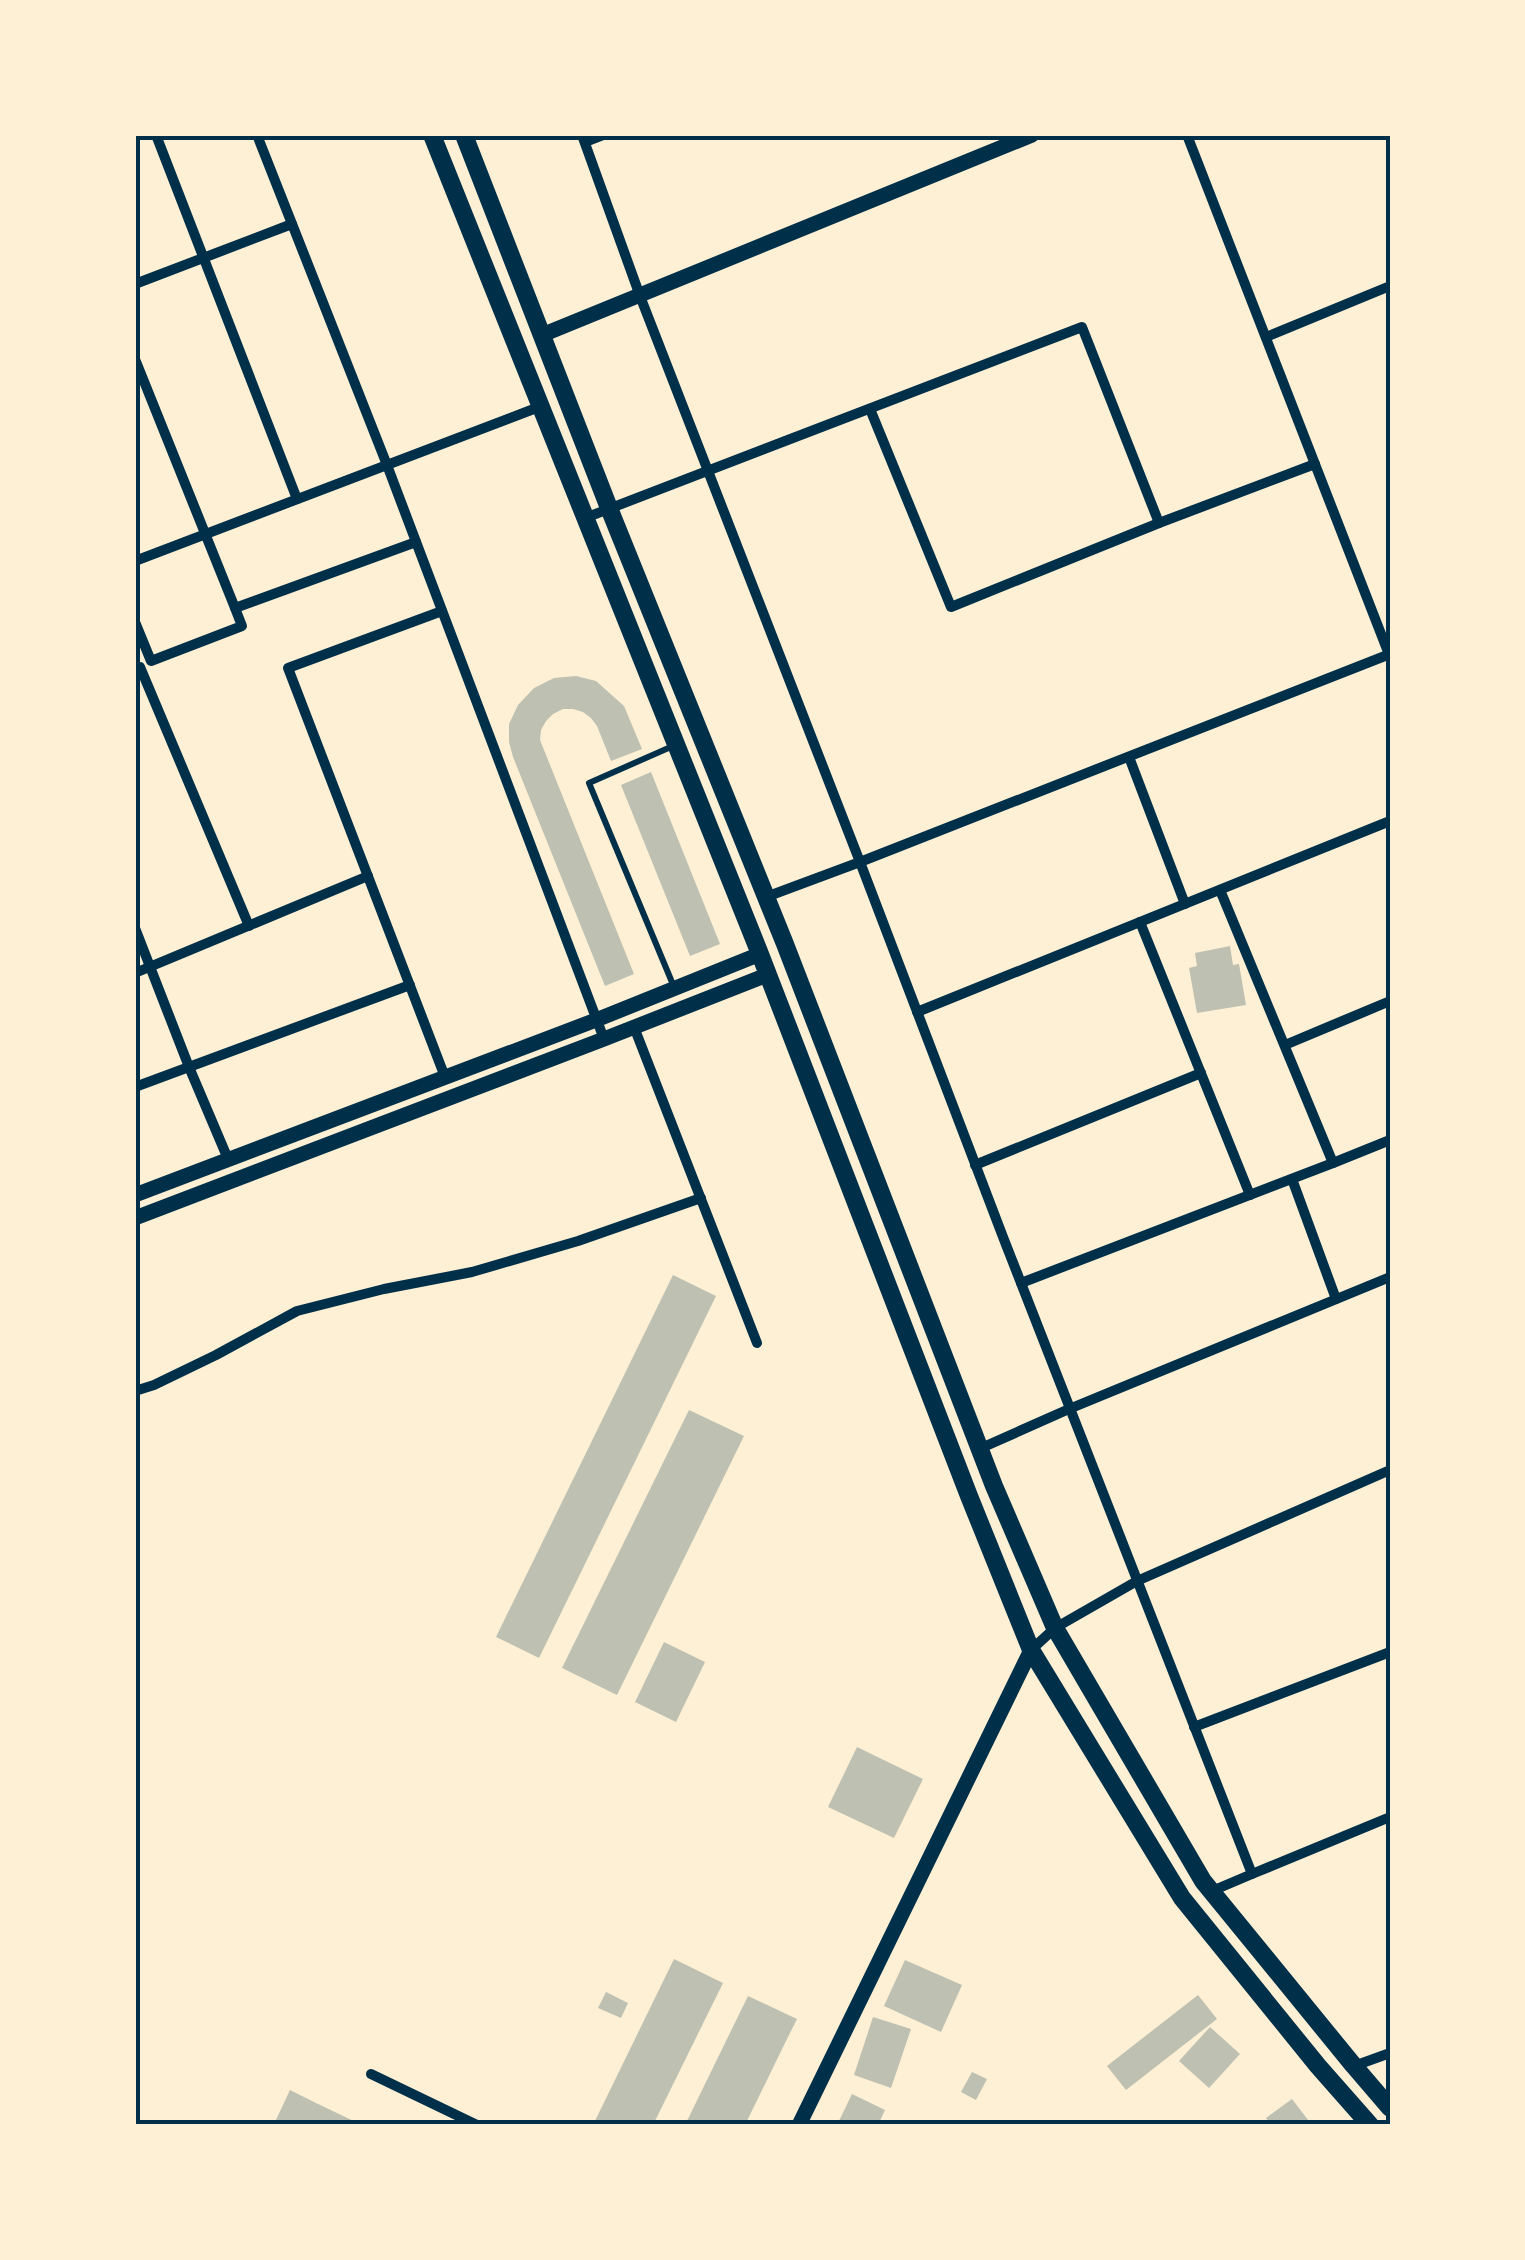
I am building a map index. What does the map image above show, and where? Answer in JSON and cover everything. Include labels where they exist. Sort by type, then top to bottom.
[{"type":"main road","points":[[432,135],[768,974],[1031,1650],[1182,1898],[1370,2125]]},
{"type":"main road","points":[[464,135],[979,1448],[1055,1628],[1212,1891],[1390,2108]]},
{"type":"street","points":[[156,135],[298,499]]},
{"type":"street","points":[[257,135],[387,465],[604,1040]]},
{"type":"street","points":[[603,135],[583,139],[640,296],[1252,1874]]},
{"type":"street","points":[[542,335],[1032,135]]},
{"type":"street","points":[[766,897],[1390,656],[1187,135]]},
{"type":"street","points":[[135,284],[292,224]]},
{"type":"street","points":[[1266,338],[1390,286]]},
{"type":"street","points":[[584,519],[1082,327],[1159,523]]},
{"type":"street","points":[[135,358],[242,626],[137,668],[249,926]]},
{"type":"street","points":[[135,561],[539,407]]},
{"type":"street","points":[[870,409],[950,607],[1315,464]]},
{"type":"street","points":[[235,608],[416,542]]},
{"type":"street","points":[[442,610],[288,668],[445,1077]]},
{"type":"street","points":[[135,622],[151,661]]},
{"type":"street","points":[[1128,757],[1185,904]]},
{"type":"street","points":[[917,1012],[1390,821]]},
{"type":"street","points":[[135,973],[368,876]]},
{"type":"street","points":[[1220,890],[1334,1163]]},
{"type":"street","points":[[1140,922],[1250,1195]]},
{"type":"street","points":[[135,928],[228,1160]]},
{"type":"street","points":[[135,1195],[760,954]]},
{"type":"street","points":[[135,1218],[768,974]]},
{"type":"street","points":[[135,1087],[410,985]]},
{"type":"street","points":[[1284,1045],[1390,1001]]},
{"type":"street","points":[[634,1027],[758,1343]]},
{"type":"street","points":[[975,1164],[1201,1073]]},
{"type":"street","points":[[1021,1283],[1390,1140]]},
{"type":"street","points":[[1292,1179],[1336,1299]]},
{"type":"street","points":[[135,1391],[297,1311],[384,1288],[472,1272],[578,1241],[701,1198]]},
{"type":"street","points":[[979,1448],[1390,1277]]},
{"type":"street","points":[[799,2125],[1031,1650],[1055,1628],[1136,1581],[1390,1470]]},
{"type":"street","points":[[1194,1727],[1390,1652]]},
{"type":"street","points":[[1212,1891],[1390,1817]]},
{"type":"street","points":[[1354,2066],[1390,2053]]},
{"type":"street","points":[[371,2074],[477,2125]]},
{"type":"lane","points":[[675,744],[590,782],[675,988]]},
{"type":"building","points":[[576,676],[596,681],[624,706],[642,749],[611,761],[597,726],[583,712],[573,709],[553,714],[541,730],[540,740],[634,974],[605,986],[509,742],[509,724],[518,705],[534,688],[554,678]]},
{"type":"building","points":[[651,772],[720,944],[690,956],[621,785]]},
{"type":"building","points":[[1230,946],[1233,965],[1239,964],[1246,1005],[1197,1013],[1189,968],[1197,966],[1195,953]]},
{"type":"building","points":[[673,1275],[716,1296],[539,1658],[496,1637]]},
{"type":"building","points":[[689,1410],[744,1436],[617,1695],[562,1668]]},
{"type":"building","points":[[664,1642],[705,1662],[676,1722],[635,1702]]},
{"type":"building","points":[[857,1747],[923,1779],[894,1838],[828,1807]]},
{"type":"building","points":[[674,1959],[723,1983],[653,2125],[593,2125]]},
{"type":"building","points":[[905,1960],[962,1985],[941,2032],[884,2006]]},
{"type":"building","points":[[606,1992],[628,2003],[621,2018],[598,2008]]},
{"type":"building","points":[[1198,1995],[1217,2019],[1126,2090],[1107,2066]]},
{"type":"building","points":[[748,1996],[797,2019],[745,2125],[685,2125]]},
{"type":"building","points":[[873,2017],[911,2029],[891,2088],[854,2075]]},
{"type":"building","points":[[1210,2027],[1240,2054],[1209,2088],[1179,2061]]},
{"type":"building","points":[[972,2072],[987,2079],[976,2100],[961,2092]]},
{"type":"building","points":[[290,2090],[362,2125],[275,2122]]},
{"type":"building","points":[[852,2094],[885,2110],[878,2125],[837,2125]]},
{"type":"building","points":[[1292,2099],[1312,2125],[1271,2125],[1266,2118]]}]
